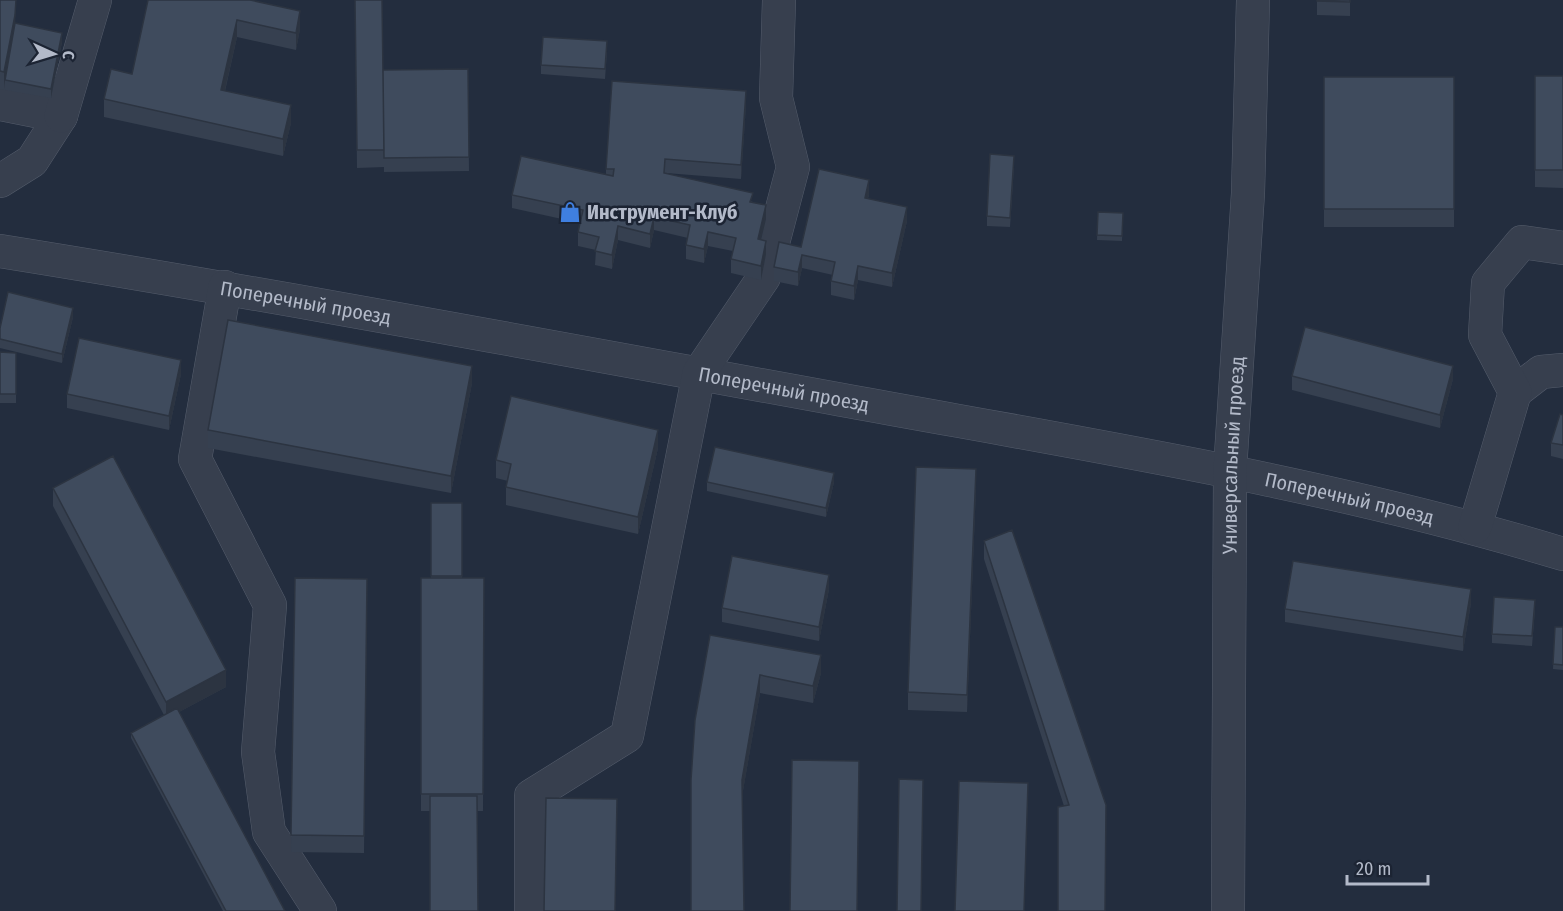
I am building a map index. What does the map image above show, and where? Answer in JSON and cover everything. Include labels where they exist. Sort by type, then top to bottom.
[{"type":"street","points":[[0,181],[32,161],[61,116],[95,0]]},
{"type":"street","points":[[531,911],[531,796],[627,736],[699,374],[764,277],[793,167],[776,98],[779,0]]},
{"type":"street","name":"Универсальный проезд","points":[[1228,911],[1230,470],[1248,193],[1253,0]]},
{"type":"street","points":[[0,104],[61,116]]},
{"type":"street","points":[[1515,392],[1485,335],[1488,283],[1522,242],[1563,248]]},
{"type":"street","name":"Поперечный проезд","points":[[0,251],[225,287],[1230,470],[1475,527],[1563,554]]},
{"type":"street","points":[[225,287],[195,459],[270,605],[258,752],[269,832],[320,911]]},
{"type":"street","points":[[1475,527],[1515,392],[1541,372],[1563,370]]},
{"type":"building","points":[[0,0],[16,0],[4,72],[0,71]]},
{"type":"building","points":[[148,0],[250,0],[300,11],[296,33],[237,20],[221,90],[291,105],[283,139],[104,99],[111,69],[132,74]]},
{"type":"building","points":[[355,0],[382,0],[384,150],[357,150]]},
{"type":"building","points":[[1350,0],[1350,2],[1317,1]]},
{"type":"building","points":[[15,23],[62,33],[51,89],[5,80]]},
{"type":"building","points":[[543,37],[607,41],[605,69],[541,65]]},
{"type":"building","points":[[468,69],[469,157],[384,158],[383,70]]},
{"type":"building","points":[[1535,76],[1563,76],[1563,170],[1535,170]]},
{"type":"building","points":[[1324,77],[1454,77],[1454,209],[1324,209]]},
{"type":"building","points":[[612,81],[746,91],[741,165],[665,159],[664,173],[753,193],[750,202],[766,205],[758,239],[766,241],[761,266],[731,259],[736,238],[708,232],[704,249],[686,245],[690,225],[654,217],[650,234],[618,226],[612,255],[595,251],[599,237],[578,232],[583,210],[512,195],[521,156],[613,176],[614,169],[606,169]]},
{"type":"building","points":[[990,154],[1014,156],[1010,218],[987,216]]},
{"type":"building","points":[[819,169],[869,180],[865,198],[907,207],[892,273],[858,266],[854,286],[831,281],[835,262],[802,255],[798,272],[774,267],[779,242],[801,247]]},
{"type":"building","points":[[1098,212],[1123,213],[1122,236],[1097,235]]},
{"type":"building","points":[[8,292],[73,308],[62,354],[0,339],[0,328]]},
{"type":"building","points":[[228,320],[472,366],[451,476],[208,430]]},
{"type":"building","points":[[1305,327],[1453,366],[1440,415],[1292,376]]},
{"type":"building","points":[[79,338],[181,360],[169,416],[67,394]]},
{"type":"building","points":[[0,352],[16,353],[16,394],[0,394]]},
{"type":"building","points":[[511,396],[658,430],[638,517],[506,487],[511,464],[496,460]]},
{"type":"building","points":[[1560,414],[1563,415],[1563,445],[1551,443]]},
{"type":"building","points":[[715,447],[834,473],[826,508],[707,482]]},
{"type":"building","points":[[113,456],[226,670],[166,702],[53,488]]},
{"type":"building","points":[[916,467],[976,469],[967,695],[908,692]]},
{"type":"building","points":[[431,503],[462,503],[462,576],[431,576]]},
{"type":"building","points":[[1012,530],[1106,805],[1105,911],[1058,911],[1058,807],[1069,805],[984,541]]},
{"type":"building","points":[[732,556],[829,575],[819,627],[722,608]]},
{"type":"building","points":[[1293,561],[1471,589],[1463,637],[1285,609]]},
{"type":"building","points":[[295,578],[367,579],[364,836],[291,835]]},
{"type":"building","points":[[421,578],[484,578],[483,794],[421,794]]},
{"type":"building","points":[[1494,597],[1535,600],[1532,636],[1492,634]]},
{"type":"building","points":[[1555,627],[1563,627],[1563,665],[1553,664]]},
{"type":"building","points":[[710,635],[821,655],[813,686],[760,675],[742,780],[744,911],[691,911],[691,780],[695,720]]},
{"type":"building","points":[[177,708],[285,911],[226,911],[131,733]]},
{"type":"building","points":[[792,760],[859,761],[857,911],[790,911]]},
{"type":"building","points":[[899,779],[923,780],[921,911],[897,911]]},
{"type":"building","points":[[959,781],[1028,783],[1024,911],[955,911]]},
{"type":"building","points":[[430,796],[477,796],[478,911],[430,911]]},
{"type":"building","points":[[546,798],[617,799],[615,911],[544,911]]},
{"type":"place","name":"Инструмент-Клуб","points":[[570,212]]}]
